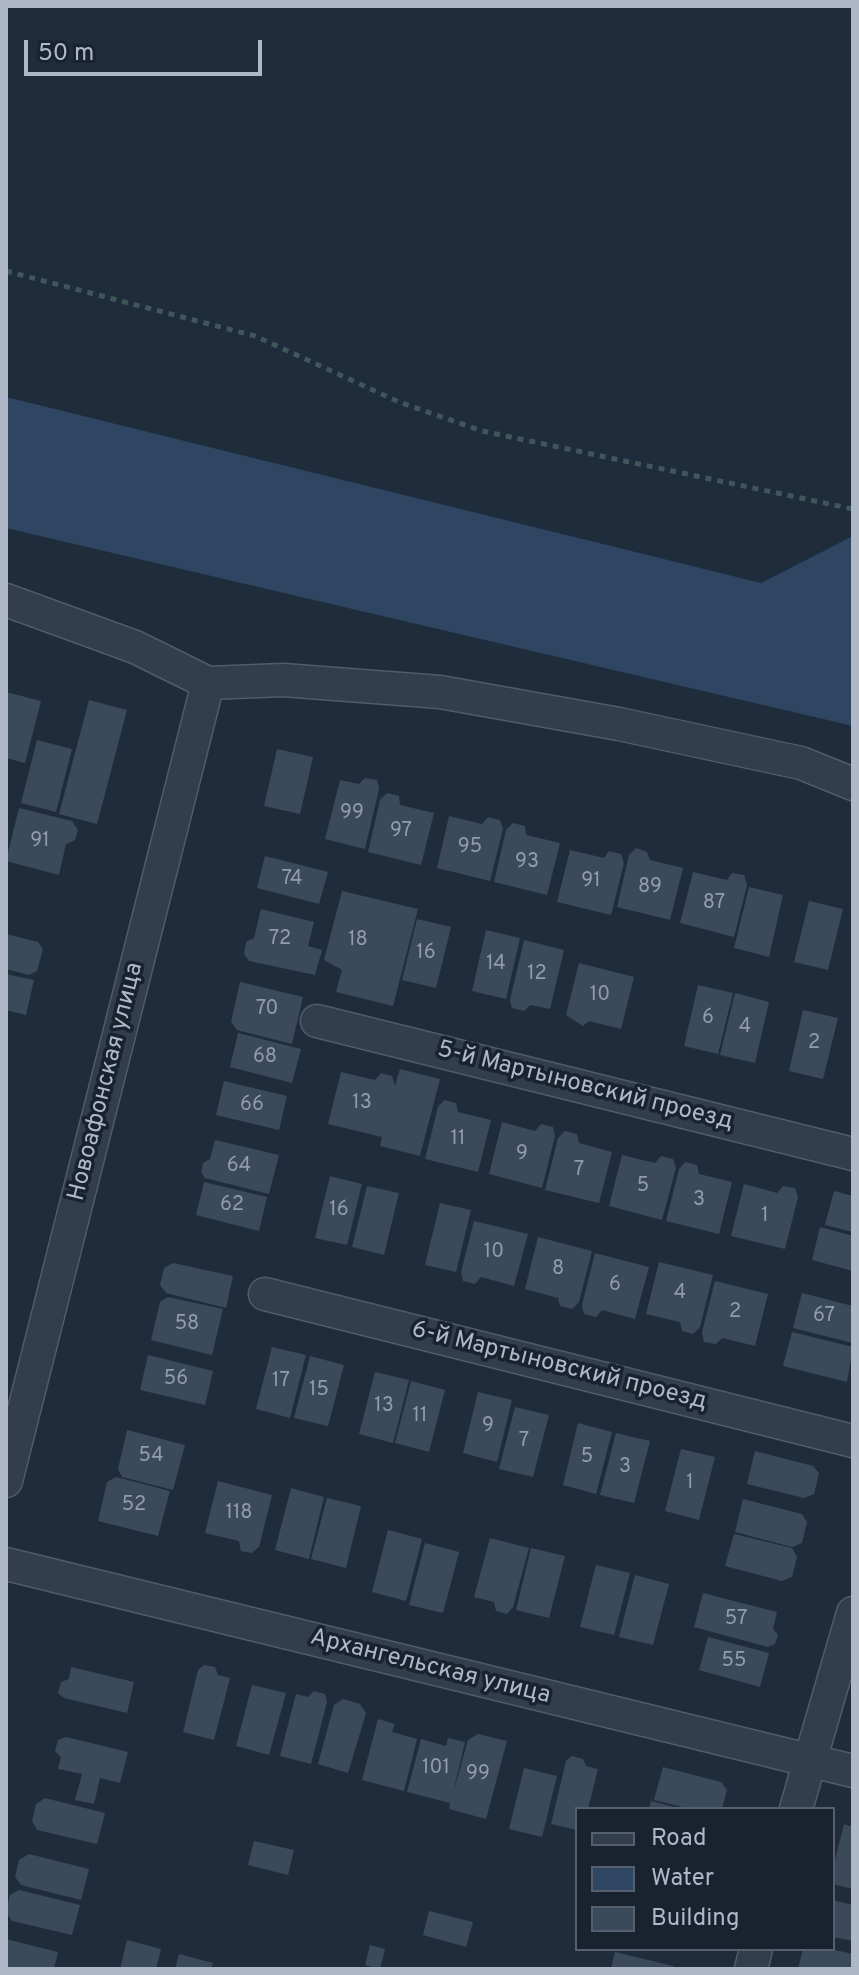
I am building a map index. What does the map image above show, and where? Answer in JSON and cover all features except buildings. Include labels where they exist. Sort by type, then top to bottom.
[{"type":"street","points":[[6,600],[135,647],[208,683],[283,680],[440,692],[619,724],[801,763],[853,784]]},
{"type":"street","name":"Новоафонская улица","points":[[6,1481],[208,683]]},
{"type":"street","name":"5-й Мартыновский проезд","points":[[317,1021],[853,1154]]},
{"type":"street","name":"6-й Мартыновский проезд","points":[[265,1294],[853,1441]]},
{"type":"street","name":"Архангельская улица","points":[[6,1564],[853,1771]]},
{"type":"street","points":[[797,1807],[853,1613]]},
{"type":"path","points":[[6,271],[255,336],[399,402],[482,431],[853,509]]},
{"type":"water","points":[[6,397],[761,583],[853,536],[853,726],[6,528]]}]
